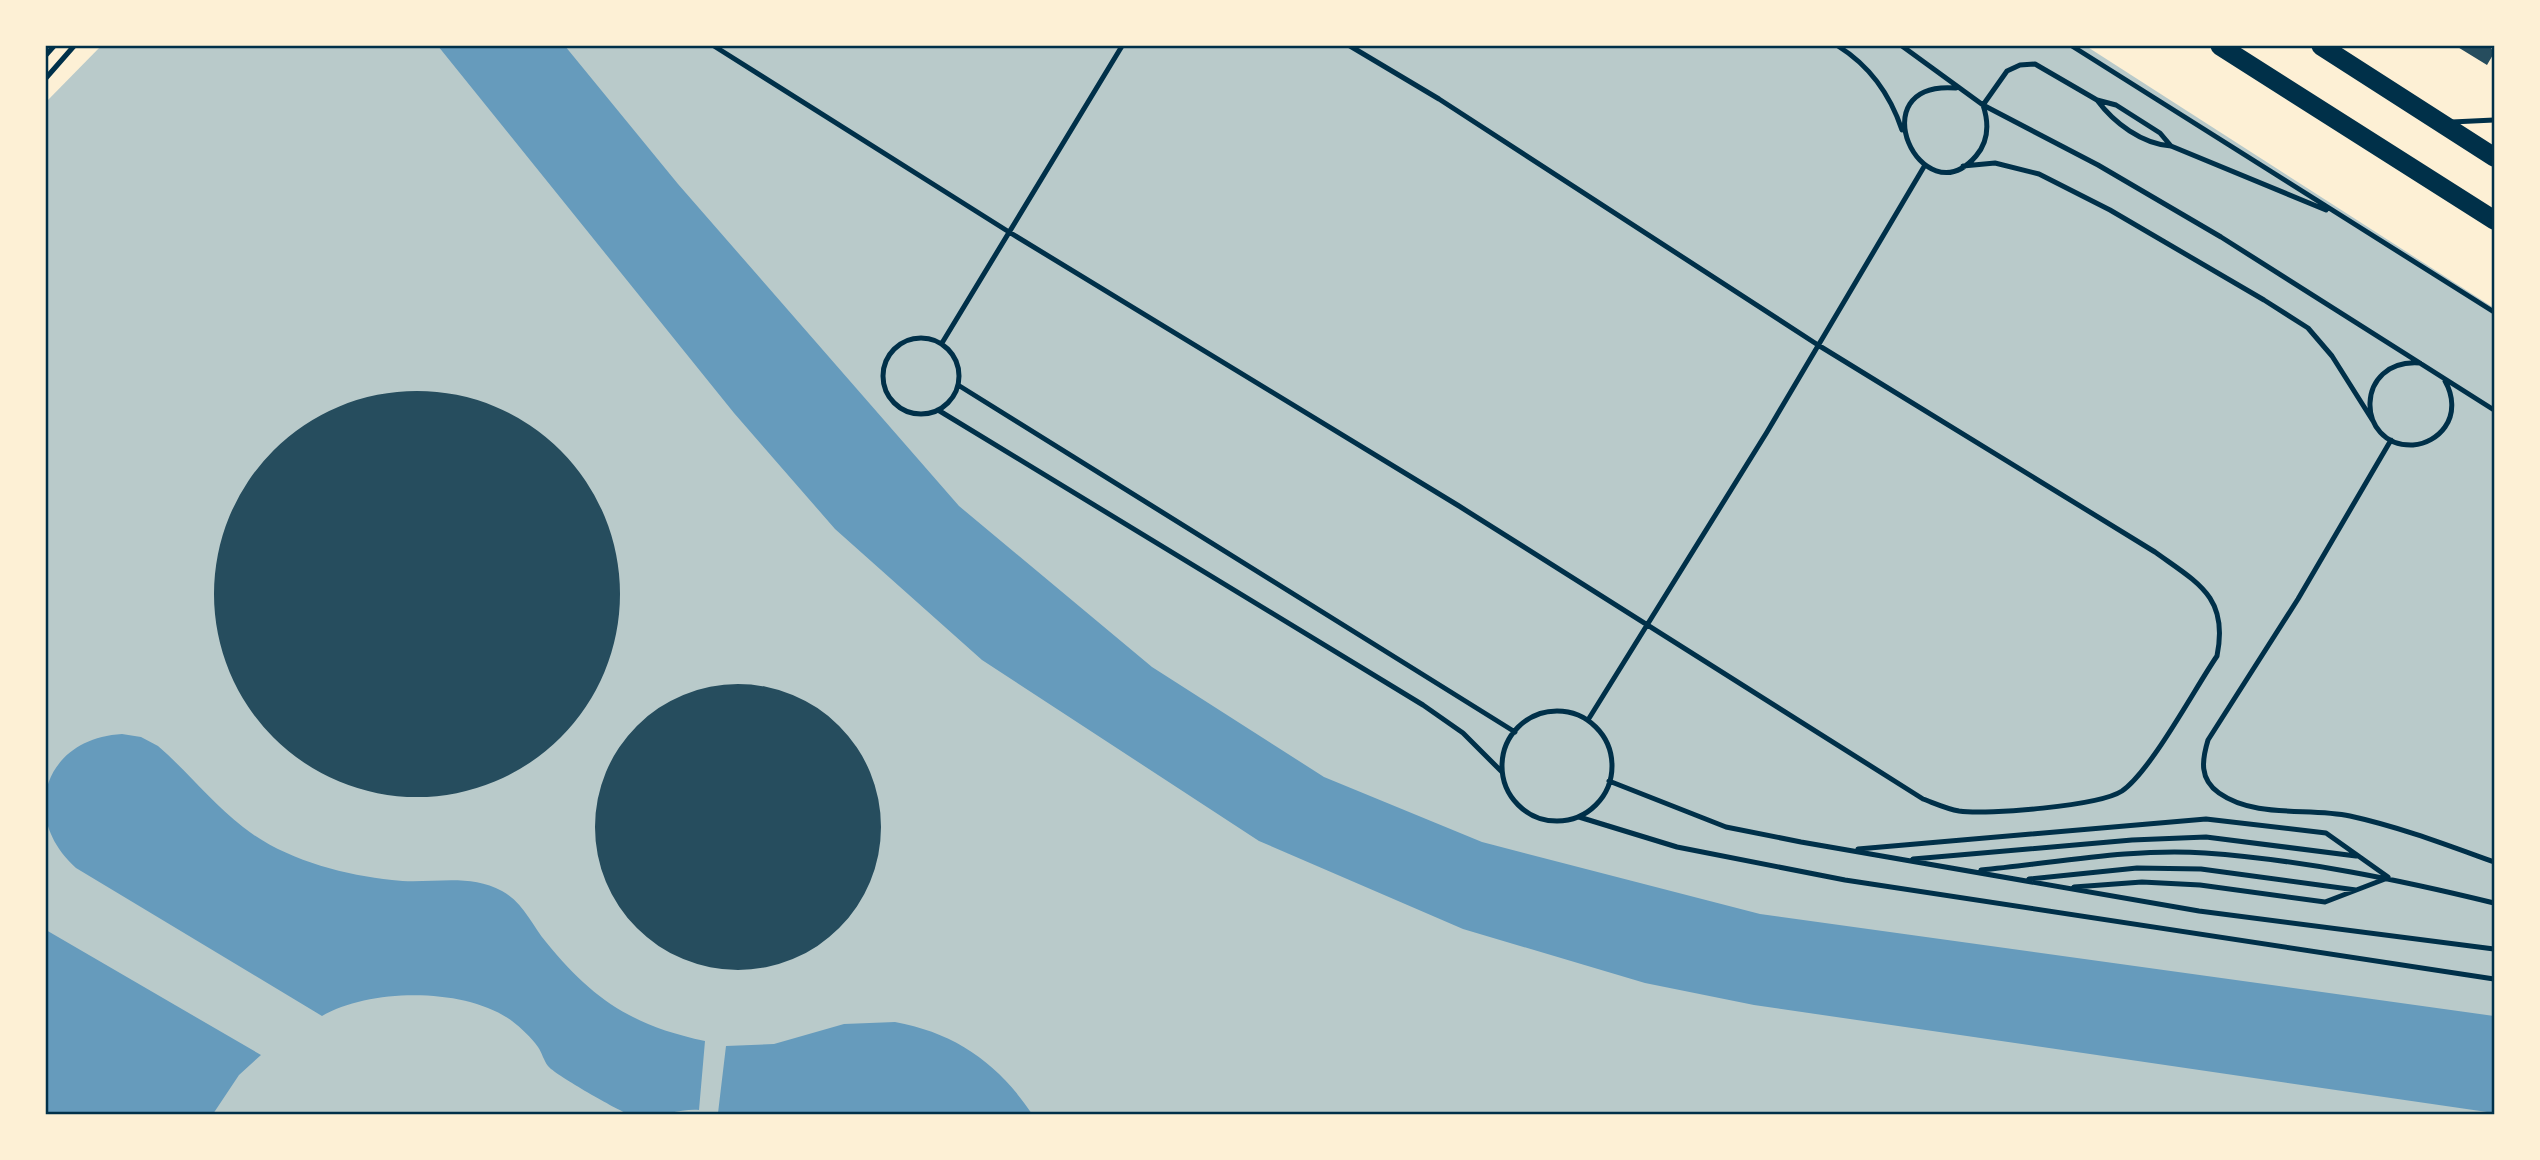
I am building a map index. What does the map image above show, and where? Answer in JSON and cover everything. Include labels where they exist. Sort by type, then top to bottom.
[{"type":"highway","points":[[2220,46],[2494,220]]},
{"type":"highway","points":[[2321,46],[2494,157]]},
{"type":"lane","points":[[46,55],[54,46]]},
{"type":"lane","points":[[46,78],[74,46]]},
{"type":"lane","points":[[714,46],[1009,232],[1459,506],[1923,799],[1958,811],[2006,811],[2108,799],[2123,790],[2142,771],[2217,656],[2221,634],[2219,612],[2206,592],[2155,552],[1818,345],[1451,106],[1350,46]]},
{"type":"lane","points":[[942,344],[1122,46]]},
{"type":"lane","points":[[1838,46],[1865,66],[1881,87],[1895,109],[1907,146],[1925,165],[1937,170],[1995,163],[2039,174],[2110,210],[2264,300],[2308,328],[2332,356],[2373,421],[2391,440],[2416,445],[2439,434],[2451,412],[2452,399],[2444,378]]},
{"type":"lane","points":[[1902,46],[1983,105],[2110,172],[2494,410]]},
{"type":"lane","points":[[2073,46],[2494,312]]},
{"type":"lane","points":[[1963,166],[1981,149],[1986,137],[1988,126],[1983,105],[2007,71],[2020,65],[2035,64],[2097,100],[2116,105],[2160,133],[2171,146]]},
{"type":"lane","points":[[1904,133],[1904,120],[1917,98],[1941,87],[1959,89]]},
{"type":"lane","points":[[2097,100],[2108,116],[2153,145],[2171,146],[2342,216]]},
{"type":"lane","points":[[2440,122],[2494,120]]},
{"type":"lane","points":[[1588,720],[1925,165]]},
{"type":"lane","points":[[917,337],[942,344],[957,363],[958,385],[952,399],[938,410],[919,414],[895,405],[883,383],[883,370],[894,348],[917,337]]},
{"type":"lane","points":[[2373,421],[2370,395],[2383,372],[2407,362],[2421,363]]},
{"type":"lane","points":[[958,385],[1515,732]]},
{"type":"lane","points":[[938,410],[1423,705],[1463,733],[1502,772]]},
{"type":"lane","points":[[2391,440],[2298,598],[2208,740],[2203,758],[2203,772],[2219,793],[2249,806],[2348,815],[2494,862]]},
{"type":"lane","points":[[1579,817],[1598,803],[1609,781],[1611,753],[1603,736],[1588,720],[1556,711],[1538,714],[1515,732],[1503,754],[1502,772],[1507,790],[1517,805],[1532,816],[1549,821],[1579,817],[1677,847],[1845,880],[2494,979]]},
{"type":"lane","points":[[1609,781],[1726,827],[2199,911],[2494,950]]},
{"type":"lane","points":[[1847,850],[2206,819],[2326,833],[2388,877]]},
{"type":"lane","points":[[1906,860],[2206,836],[2359,857]]},
{"type":"lane","points":[[1974,871],[2135,855],[2204,853],[2388,877],[2494,902]]},
{"type":"lane","points":[[2019,881],[2137,868],[2201,869],[2356,890]]},
{"type":"lane","points":[[2065,887],[2142,882],[2200,885],[2325,901],[2388,877]]},
{"type":"shaded area","points":[[101,46],[2086,46],[2494,308],[2494,1114],[46,1114],[46,102]]},
{"type":"water","points":[[438,46],[565,46],[678,184],[959,506],[1152,667],[1324,777],[1482,842],[1760,914],[2494,1016],[2494,1113],[1754,1005],[1645,983],[1463,929],[1259,841],[982,660],[835,529],[734,413]]},
{"type":"water","points":[[122,734],[141,737],[158,746],[243,827],[295,857],[373,878],[406,881],[462,880],[489,885],[502,891],[521,907],[563,962],[598,994],[635,1018],[679,1035],[705,1041],[699,1110],[653,1116],[626,1113],[553,1070],[535,1043],[512,1021],[493,1010],[470,1002],[418,995],[391,996],[365,1000],[322,1016],[76,868],[58,847],[48,826],[45,804],[48,783],[58,764],[74,749],[96,739]]},
{"type":"water","points":[[46,930],[261,1055],[239,1075],[213,1114],[46,1114]]},
{"type":"water","points":[[895,1022],[937,1034],[973,1053],[1005,1080],[1032,1114],[718,1113],[726,1046],[774,1044],[844,1024]]},
{"type":"building","points":[[2456,46],[2490,46],[2494,53],[2487,65]]},
{"type":"building","points":[[417,391],[457,395],[513,415],[546,437],[574,465],[596,498],[611,535],[620,594],[616,634],[596,690],[574,723],[546,751],[513,773],[476,788],[417,797],[377,793],[321,773],[288,751],[260,723],[238,690],[223,653],[214,594],[218,554],[238,498],[260,465],[288,437],[321,415],[358,400]]},
{"type":"building","points":[[738,684],[766,687],[793,695],[829,716],[849,736],[875,785],[881,827],[878,855],[870,882],[849,918],[829,938],[780,964],[738,970],[710,967],[683,959],[647,938],[627,918],[601,869],[595,827],[598,799],[606,772],[627,736],[647,716],[696,690]]}]
